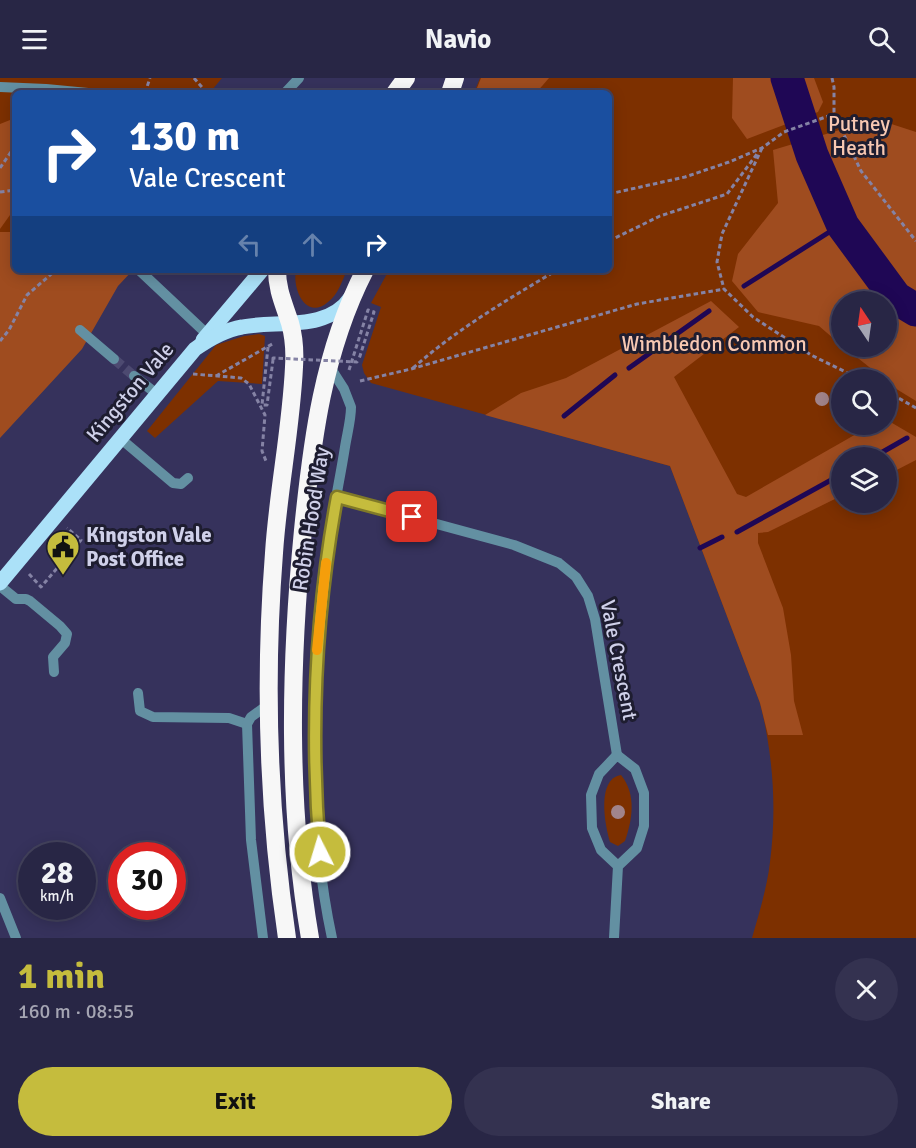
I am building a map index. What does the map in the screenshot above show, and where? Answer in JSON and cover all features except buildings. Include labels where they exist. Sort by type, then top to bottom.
[{"type":"highway","points":[[277,273],[278,288],[290,322]]},
{"type":"highway","points":[[352,294],[363,273]]},
{"type":"highway","name":"Robin Hood Way","points":[[310,938],[300,868],[296,816],[293,751],[294,666],[305,510],[318,409],[328,364],[352,294]]},
{"type":"highway","name":"Robin Hood Way","points":[[287,938],[273,817],[268,658],[274,550],[294,368],[294,342],[290,322]]},
{"type":"main road","points":[[195,349],[259,273]]},
{"type":"main road","name":"Kingston Vale","points":[[0,584],[195,349],[215,336],[240,327],[319,319],[345,305],[352,294]]},
{"type":"street","points":[[288,90],[299,78]]},
{"type":"street","points":[[0,87],[53,90]]},
{"type":"street","points":[[142,273],[208,334]]},
{"type":"street","points":[[80,330],[114,359]]},
{"type":"street","name":"Robin Hood Way","points":[[328,364],[344,389],[351,406],[330,536],[320,618],[314,724],[316,807],[327,914],[332,938]]},
{"type":"street","points":[[134,376],[158,395]]},
{"type":"street","points":[[120,439],[173,483],[181,484],[188,478]]},
{"type":"street","name":"Vale Crescent","points":[[337,497],[514,545],[559,563],[576,577],[588,596],[595,619],[617,754]]},
{"type":"street","points":[[0,584],[16,599],[30,601],[67,634],[65,643],[53,657],[54,672]]},
{"type":"street","points":[[138,693],[140,711],[153,717],[230,718],[247,724]]},
{"type":"street","points":[[263,938],[251,840],[247,724],[251,717],[269,704]]},
{"type":"street","points":[[614,938],[618,866],[637,848],[644,826],[644,793],[635,769],[617,754],[599,774],[591,795],[592,828],[601,850],[618,866]]},
{"type":"street","points":[[0,898],[16,938]]},
{"type":"street","points":[[0,930],[11,926]]},
{"type":"path","points":[[194,78],[204,90]]},
{"type":"path","points":[[832,78],[834,114],[861,171],[916,241]]},
{"type":"path","points":[[612,193],[685,177],[729,162],[762,148],[783,132],[834,114]]},
{"type":"path","points":[[612,240],[660,216],[727,194],[762,148]]},
{"type":"path","points":[[762,148],[722,234],[717,262],[724,289],[753,317],[811,355],[840,369]]},
{"type":"path","points":[[0,168],[12,150]]},
{"type":"path","points":[[0,341],[9,330],[27,295],[53,273]]},
{"type":"path","points":[[411,369],[442,343],[491,309],[552,273]]},
{"type":"path","points":[[360,381],[411,369],[637,304],[724,289]]},
{"type":"path","points":[[268,349],[262,405],[267,405],[273,358],[357,363],[374,312],[368,310],[351,362],[349,370]]},
{"type":"path","points":[[215,376],[274,344]]},
{"type":"path","points":[[193,374],[242,378],[249,384],[266,415],[262,451],[269,465]]},
{"type":"path","points":[[897,397],[916,408]]},
{"type":"path","points":[[25,570],[41,587],[81,540],[63,525]]},
{"type":"green space","points":[[0,78],[222,78],[212,90],[12,90],[12,273],[15,273],[0,390]]},
{"type":"green space","name":"Wimbledon Common","points":[[480,78],[916,78],[916,938],[752,938],[767,881],[772,842],[773,802],[768,742],[760,703],[670,466],[371,383],[362,365],[381,307],[371,303],[387,273],[612,273],[612,90],[475,90]]},
{"type":"green space","points":[[481,78],[549,78],[539,90],[476,90]]},
{"type":"green space","points":[[733,78],[814,78],[823,102],[818,112],[747,139],[732,118]]},
{"type":"green space","points":[[12,119],[12,212],[0,229],[0,124]]},
{"type":"green space","name":"Putney Heath","points":[[876,119],[916,132],[916,401],[897,389],[897,369],[872,369],[857,357],[897,357],[897,291],[831,291],[831,336],[819,326],[758,312],[732,281],[738,254],[778,203],[773,150]]},
{"type":"green space","points":[[0,232],[12,232],[12,273],[130,273],[118,286],[82,349],[0,438]]},
{"type":"green space","points":[[296,273],[346,273],[334,296],[320,307],[313,308],[302,300]]},
{"type":"green space","points":[[711,301],[739,327],[674,377],[737,494],[746,497],[831,448],[831,501],[768,532],[758,533],[758,543],[783,608],[791,655],[794,701],[803,735],[768,735],[760,703],[670,466],[485,415],[521,393],[566,378]]},
{"type":"green space","points":[[259,334],[265,336],[262,384],[218,381],[155,438],[147,431],[216,345]]},
{"type":"green space","points":[[897,426],[916,437],[916,460],[897,470],[897,447],[834,447],[854,435],[897,435]]},
{"type":"green space","points":[[621,775],[629,791],[632,808],[625,841],[618,846],[610,842],[604,804],[608,785],[613,778]]},
{"type":"waterway","points":[[787,78],[812,155],[843,226],[896,298],[916,310]]},
{"type":"waterway","points":[[744,286],[842,224]]},
{"type":"waterway","points":[[629,368],[709,311]]},
{"type":"waterway","points":[[564,416],[615,375]]},
{"type":"waterway","points":[[891,447],[907,438]]},
{"type":"waterway","points":[[737,532],[831,480]]},
{"type":"waterway","points":[[700,548],[722,537]]},
{"type":"tunnel","points":[[114,359],[134,376]]},
{"type":"slow traffic","points":[[317,650],[326,563]]},
{"type":"place","name":"Kingston Vale Post Office","points":[[63,576]]},
{"type":"route","points":[[320,852],[315,795],[314,724],[317,658],[330,536],[337,497],[412,517]]}]
